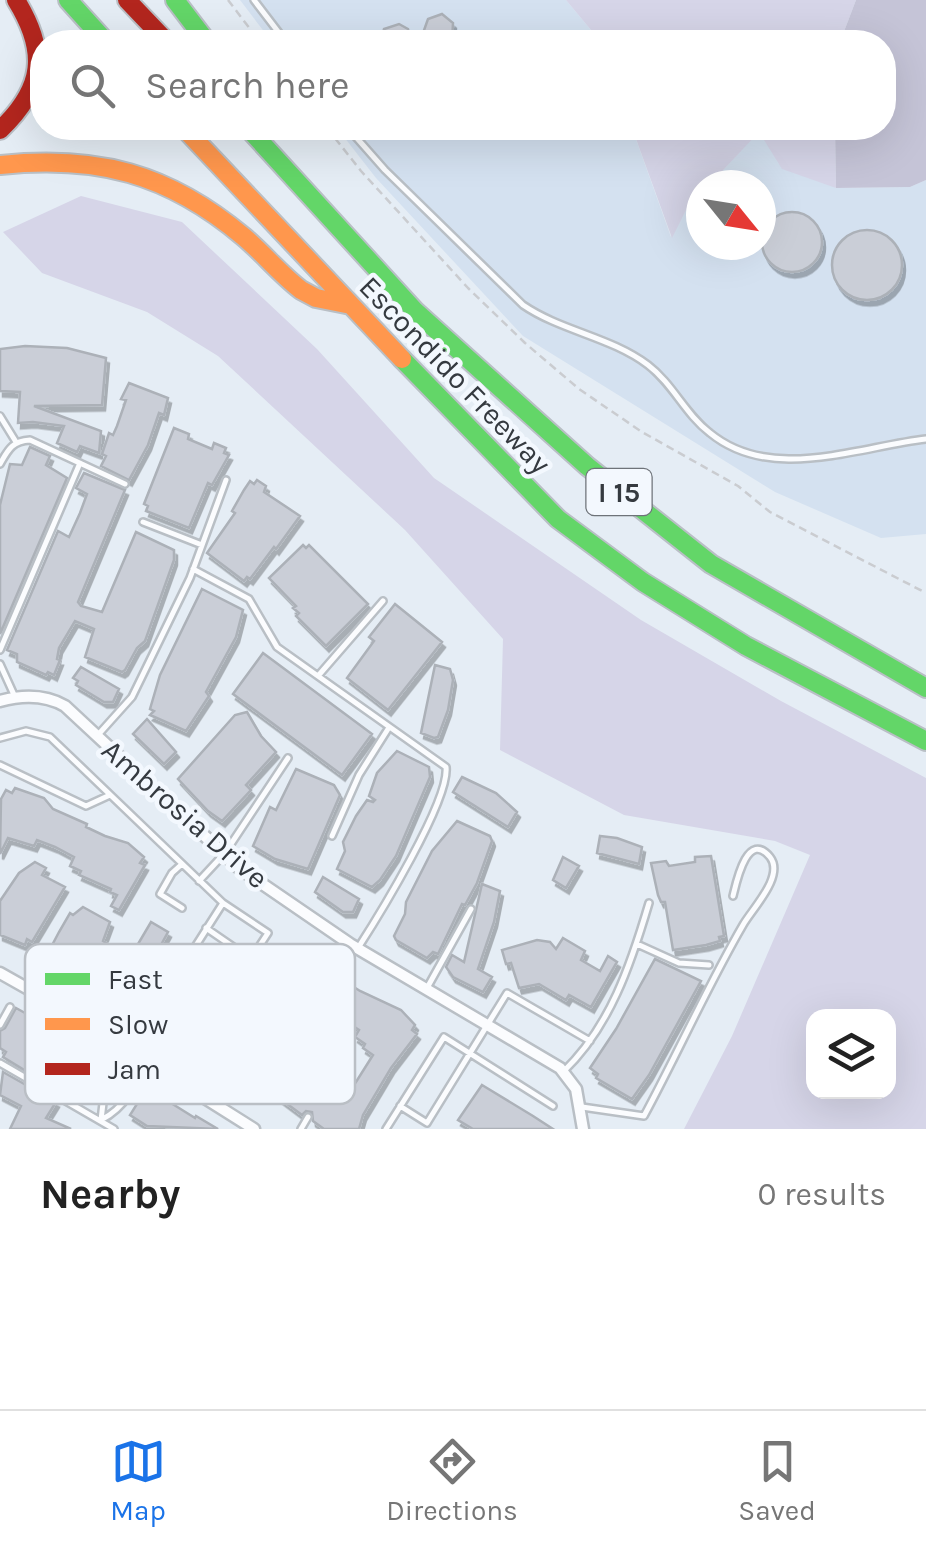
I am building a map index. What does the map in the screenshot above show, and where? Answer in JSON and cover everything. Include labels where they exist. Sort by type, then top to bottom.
[{"type":"highway","points":[[16,0],[31,30]]},
{"type":"highway","points":[[68,0],[95,30]]},
{"type":"highway","points":[[127,0],[156,30]]},
{"type":"highway","points":[[174,0],[197,30]]},
{"type":"highway","points":[[0,130],[21,112],[30,93]]},
{"type":"highway","name":"Escondido Freeway","points":[[195,140],[489,452],[558,519],[643,582],[746,646],[926,741]]},
{"type":"highway","name":"Escondido Freeway","points":[[259,140],[415,311],[587,466],[711,564],[926,688]]},
{"type":"highway","points":[[265,140],[269,150]]},
{"type":"highway","points":[[0,165],[70,159],[114,166],[161,182],[241,234],[308,295],[348,304]]},
{"type":"street","name":"Ambrosia Drive","points":[[15,696],[54,700],[65,706],[239,868],[352,944]]},
{"type":"street","points":[[0,701],[15,696]]},
{"type":"street","name":"Ambrosia Drive","points":[[355,946],[548,1058],[576,1088],[583,1129]]},
{"type":"street","points":[[0,973],[25,987]]},
{"type":"street","points":[[212,1104],[252,1129]]},
{"type":"lane","points":[[254,0],[277,30]]},
{"type":"lane","points":[[359,140],[523,305],[632,354],[667,382],[712,436],[736,449],[766,459],[802,459],[926,440]]},
{"type":"lane","points":[[0,416],[16,442]]},
{"type":"lane","points":[[0,464],[16,442],[30,440],[125,484]]},
{"type":"lane","points":[[0,650],[80,463]]},
{"type":"lane","points":[[97,736],[132,697],[193,569],[226,480]]},
{"type":"lane","points":[[144,522],[202,545]]},
{"type":"lane","points":[[193,569],[249,598],[277,646],[446,767],[447,776],[406,866],[358,948]]},
{"type":"lane","points":[[318,676],[383,601]]},
{"type":"lane","points":[[0,664],[15,696]]},
{"type":"lane","points":[[332,836],[359,775],[388,729]]},
{"type":"lane","points":[[0,738],[26,731],[50,737],[223,903],[268,933],[261,944]]},
{"type":"lane","points":[[199,881],[225,853],[288,758]]},
{"type":"lane","points":[[0,765],[86,806],[110,795]]},
{"type":"lane","points":[[582,1107],[644,1116],[728,951],[767,890],[774,865],[761,850],[743,860],[733,896]]},
{"type":"lane","points":[[182,864],[160,894],[182,908]]},
{"type":"lane","points":[[196,944],[223,903]]},
{"type":"lane","points":[[563,1072],[582,1054],[622,986],[648,903]]},
{"type":"lane","points":[[427,988],[470,909]]},
{"type":"lane","points":[[206,928],[229,944]]},
{"type":"lane","points":[[637,944],[679,963],[708,965]]},
{"type":"lane","points":[[400,1106],[427,1123],[507,993],[590,1040]]},
{"type":"lane","points":[[0,1025],[10,1007]]},
{"type":"lane","points":[[386,1129],[444,1037],[553,1106]]},
{"type":"lane","points":[[0,1063],[25,1077]]},
{"type":"lane","points":[[73,1104],[114,1129]]},
{"type":"lane","points":[[101,1120],[104,1104]]},
{"type":"lane","points":[[101,1120],[116,1113],[122,1104]]},
{"type":"lane","points":[[300,1129],[308,1117]]},
{"type":"path","points":[[228,0],[251,30]]},
{"type":"path","points":[[336,140],[468,288],[579,389],[652,438],[738,486],[770,512],[926,593]]},
{"type":"shaded area","points":[[240,0],[566,0],[591,30],[263,30]]},
{"type":"shaded area","points":[[566,0],[856,0],[845,30],[591,30]]},
{"type":"shaded area","points":[[856,0],[926,0],[926,180],[910,187],[836,188],[835,140],[896,140],[896,30],[845,30]]},
{"type":"shaded area","points":[[346,140],[636,140],[671,237],[686,210],[686,260],[776,260],[776,170],[723,170],[751,140],[771,140],[836,188],[910,187],[926,180],[926,534],[881,538],[775,492],[523,336],[376,178]]},
{"type":"shaded area","points":[[636,140],[751,140],[723,170],[686,170],[686,210],[672,238]]},
{"type":"shaded area","points":[[764,140],[835,140],[836,188],[782,169]]},
{"type":"shaded area","points":[[81,196],[182,222],[317,349],[434,478],[641,620],[926,778],[926,1129],[684,1129],[732,1036],[810,855],[775,841],[624,815],[500,750],[503,639],[405,530],[218,356],[147,312],[42,273],[3,232]]},
{"type":"building","points":[[442,14],[453,23],[453,30],[424,30],[428,19]]},
{"type":"building","points":[[399,24],[408,30],[384,30]]},
{"type":"building","points":[[780,214],[804,214],[820,230],[820,254],[804,270],[780,270],[769,260],[776,260],[776,217]]},
{"type":"building","points":[[867,230],[881,232],[892,240],[900,251],[900,279],[892,290],[881,298],[867,300],[853,298],[842,290],[834,279],[832,265],[834,251],[842,240],[853,232]]},
{"type":"building","points":[[67,348],[106,358],[102,405],[34,406],[101,431],[99,453],[80,446],[77,452],[57,443],[64,426],[18,423],[20,392],[0,391],[0,349]]},
{"type":"building","points":[[129,383],[168,398],[164,415],[159,413],[148,445],[129,480],[101,466]]},
{"type":"building","points":[[174,428],[212,449],[214,443],[226,448],[224,453],[229,455],[212,485],[208,483],[189,528],[146,511],[148,506],[144,504]]},
{"type":"building","points":[[30,447],[50,456],[46,465],[67,478],[0,634],[0,505],[10,464],[22,465]]},
{"type":"building","points":[[84,473],[125,490],[78,602],[81,606],[102,612],[136,532],[174,550],[174,560],[145,641],[125,670],[85,657],[94,629],[75,621],[59,648],[60,660],[54,675],[46,675],[17,662],[17,654],[7,650],[58,531],[69,537],[80,513],[87,494],[76,488]]},
{"type":"building","points":[[257,480],[266,486],[264,492],[300,516],[276,549],[244,581],[207,553],[235,513],[232,511],[250,481],[254,484]]},
{"type":"building","points":[[303,545],[309,545],[368,604],[326,646],[296,616],[296,606],[269,578]]},
{"type":"building","points":[[202,589],[243,610],[236,637],[206,692],[209,696],[186,731],[150,715],[154,711],[150,709],[160,675]]},
{"type":"building","points":[[395,604],[442,642],[388,710],[347,678],[374,641],[369,637]]},
{"type":"building","points":[[263,653],[372,734],[342,775],[233,694]]},
{"type":"building","points":[[435,665],[450,669],[453,680],[448,710],[438,737],[434,738],[421,733]]},
{"type":"building","points":[[81,667],[119,689],[113,702],[104,702],[76,685],[78,681],[73,678]]},
{"type":"building","points":[[247,712],[276,752],[246,785],[251,790],[222,821],[178,779],[235,715]]},
{"type":"building","points":[[147,719],[176,752],[164,764],[133,734]]},
{"type":"building","points":[[397,751],[429,767],[430,777],[396,856],[372,887],[337,869],[345,851],[343,842],[356,816],[367,800],[375,800],[369,796],[377,773]]},
{"type":"building","points":[[296,769],[334,785],[340,795],[308,869],[275,859],[253,846],[270,807],[276,810]]},
{"type":"building","points":[[462,777],[496,793],[517,812],[508,827],[453,792]]},
{"type":"building","points":[[15,788],[44,798],[53,809],[105,836],[128,843],[144,857],[140,863],[145,865],[119,910],[111,906],[117,895],[111,889],[79,875],[81,871],[70,866],[74,857],[55,847],[37,840],[34,846],[8,838],[0,854],[1,799],[6,790],[12,793]]},
{"type":"building","points":[[457,821],[490,836],[492,841],[477,883],[465,905],[462,904],[438,954],[433,952],[427,958],[394,936],[432,851]]},
{"type":"building","points":[[600,836],[642,847],[639,864],[597,853]]},
{"type":"building","points":[[711,856],[724,936],[706,945],[673,950],[665,902],[658,895],[651,863],[666,861],[669,866]]},
{"type":"building","points":[[563,857],[579,866],[566,888],[553,880]]},
{"type":"building","points":[[35,862],[46,868],[42,875],[65,887],[32,942],[27,939],[25,945],[0,935],[0,901],[19,873]]},
{"type":"building","points":[[323,877],[359,899],[353,912],[343,912],[315,892]]},
{"type":"building","points":[[482,884],[500,891],[478,969],[492,977],[483,992],[453,977],[446,967],[452,955],[464,962]]},
{"type":"building","points":[[83,907],[110,922],[103,941],[108,944],[53,944],[70,913],[73,915]]},
{"type":"building","points":[[151,922],[168,932],[161,944],[138,944]]},
{"type":"building","points":[[563,938],[585,951],[581,960],[600,971],[608,956],[617,962],[591,1007],[569,995],[566,1000],[539,984],[519,988],[511,963],[506,964],[502,950],[537,940],[550,942],[556,949]]},
{"type":"building","points":[[655,959],[701,981],[632,1099],[596,1078],[598,1074],[590,1068]]},
{"type":"building","points":[[355,988],[401,1010],[415,1025],[412,1030],[417,1034],[391,1068],[359,1129],[324,1129],[313,1121],[312,1112],[302,1115],[287,1104],[355,1104],[355,1081],[373,1055],[355,1037],[359,1030],[355,1027]]},
{"type":"building","points":[[16,1008],[25,1013],[25,1070],[3,1057],[6,1052],[0,1048],[0,1031]]},
{"type":"building","points":[[3,1072],[25,1084],[25,1104],[55,1104],[46,1118],[71,1129],[10,1129],[21,1106],[0,1095]]},
{"type":"building","points":[[482,1085],[553,1129],[473,1129],[458,1120]]},
{"type":"building","points":[[137,1104],[173,1104],[218,1129],[147,1126],[130,1115]]},
{"type":"traffic: fast","points":[[68,0],[95,30]]},
{"type":"traffic: fast","points":[[175,0],[198,30]]},
{"type":"traffic: fast","points":[[259,140],[415,311],[587,466],[711,564],[926,688]]},
{"type":"traffic: fast","points":[[402,359],[558,519],[643,582],[746,646],[926,741]]},
{"type":"traffic: slow","points":[[195,140],[402,359]]},
{"type":"traffic: slow","points":[[0,165],[68,163],[130,173],[159,183],[216,215],[301,290],[316,298],[346,304]]},
{"type":"traffic: jam","points":[[16,0],[31,30]]},
{"type":"traffic: jam","points":[[127,0],[156,30]]},
{"type":"traffic: jam","points":[[0,130],[30,90]]}]
